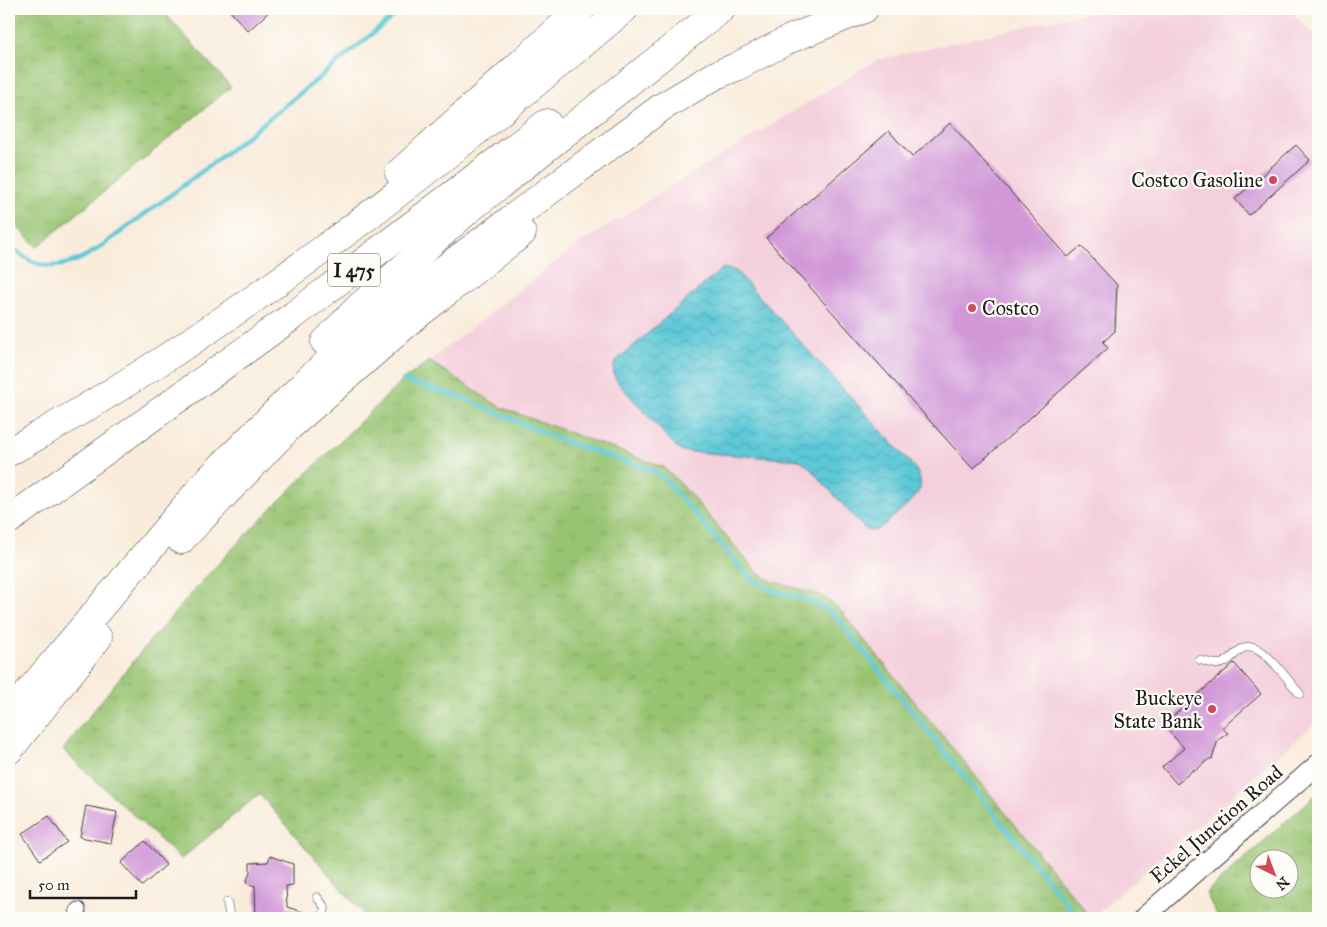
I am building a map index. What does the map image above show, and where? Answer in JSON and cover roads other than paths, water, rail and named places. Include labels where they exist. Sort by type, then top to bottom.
[{"type":"highway","points":[[275,285],[581,9]]},
{"type":"highway","name":"I 475","points":[[9,452],[95,404],[275,285],[438,164],[624,9]]},
{"type":"highway","name":"I 475","points":[[9,520],[302,309],[545,125],[692,9]]},
{"type":"highway","points":[[9,701],[224,446],[358,308],[467,211],[721,9]]},
{"type":"highway","points":[[9,715],[207,481],[278,408],[342,349],[406,296],[662,107],[716,75],[736,67],[790,39],[864,9]]},
{"type":"highway","points":[[9,750],[124,605],[180,540],[289,427],[412,319],[720,82],[736,67]]},
{"type":"street","name":"Eckel Junction Road","points":[[1143,918],[1318,764]]},
{"type":"lane","points":[[1200,660],[1218,664],[1224,663],[1238,651],[1247,647],[1255,647],[1263,653],[1300,694]]},
{"type":"lane","points":[[317,897],[325,908],[323,918]]},
{"type":"lane","points":[[227,902],[230,918]]},
{"type":"water","points":[[723,268],[736,271],[915,468],[920,482],[918,493],[880,528],[874,531],[864,528],[807,465],[800,460],[680,451],[617,381],[613,370],[617,360]]},
{"type":"waterway","points":[[9,244],[27,259],[41,265],[57,266],[86,256],[241,141],[402,9]]},
{"type":"waterway","points":[[403,380],[462,398],[566,442],[653,471],[664,478],[750,578],[771,590],[813,602],[829,610],[1078,918]]},
{"type":"place","name":"Costco Gasoline","points":[[1273,180]]},
{"type":"place","name":"Costco","points":[[972,308]]},
{"type":"place","name":"Buckeye State Bank","points":[[1212,709]]}]
